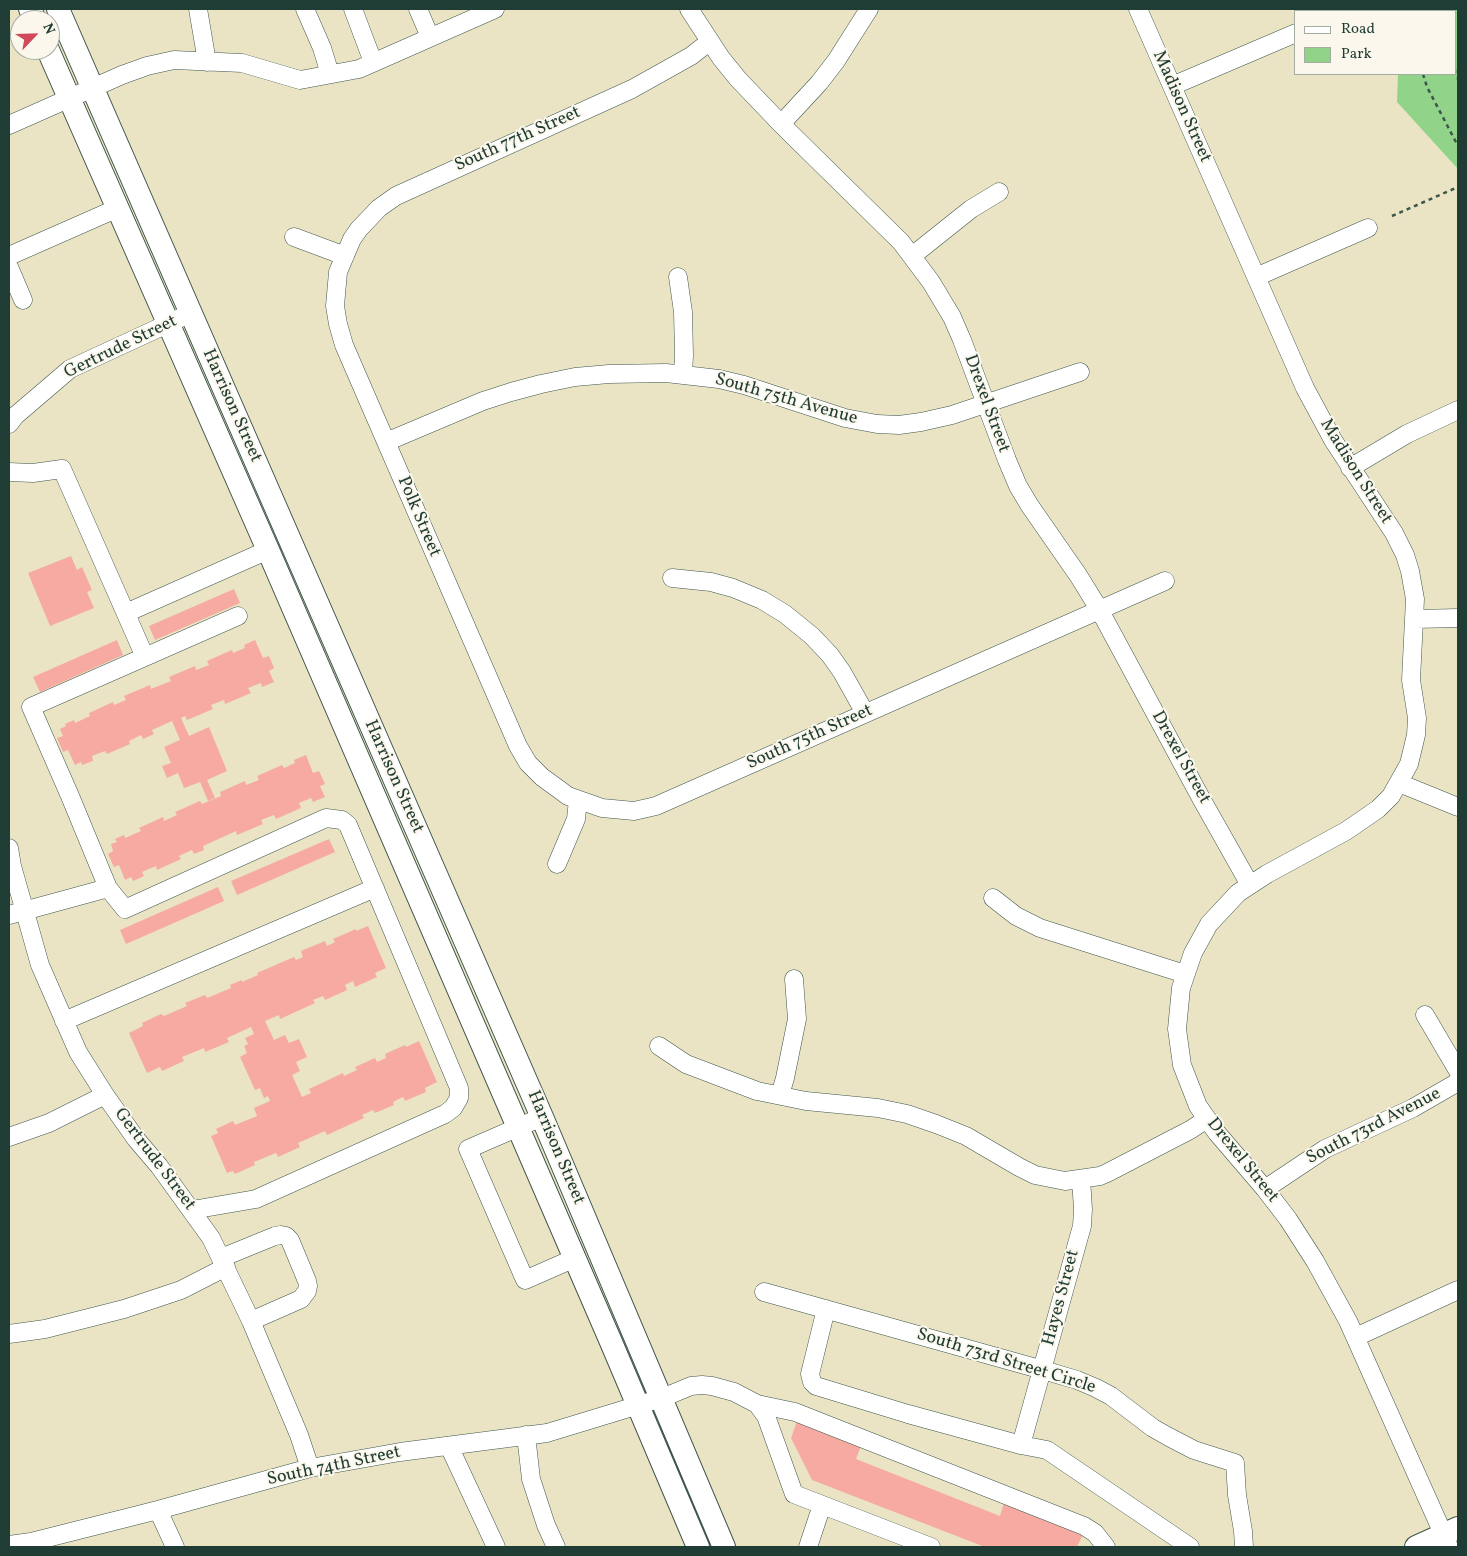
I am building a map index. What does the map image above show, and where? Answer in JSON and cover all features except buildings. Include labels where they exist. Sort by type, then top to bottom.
[{"type":"main road","name":"Harrison Street","points":[[58,9],[80,93],[118,208],[575,1258],[698,1547]]},
{"type":"main road","name":"Harrison Street","points":[[55,60],[80,93],[191,314],[542,1117],[724,1547]]},
{"type":"main road","points":[[1416,1547],[1450,1537]]},
{"type":"street","points":[[198,9],[207,62]]},
{"type":"street","points":[[305,9],[322,48],[330,74]]},
{"type":"street","points":[[353,9],[373,62]]},
{"type":"street","points":[[418,9],[430,37]]},
{"type":"street","points":[[9,125],[80,93],[147,66],[174,60],[242,63],[300,80],[359,69],[495,9]]},
{"type":"street","name":"Drexel Street","points":[[689,9],[720,58],[738,79],[781,124],[902,242],[931,282],[952,317],[962,340],[1018,486],[1099,609],[1202,800],[1250,884],[1229,901],[1209,924],[1192,953],[1179,999],[1177,1029],[1182,1065],[1198,1106],[1206,1119],[1265,1189],[1288,1219],[1315,1261],[1356,1337],[1450,1537]]},
{"type":"street","points":[[781,124],[819,83],[836,61],[869,9]]},
{"type":"street","name":"Madison Street","points":[[1138,9],[1305,388],[1350,468],[1394,533],[1405,555],[1415,599],[1411,680],[1416,718],[1416,735],[1409,764],[1399,783],[1391,796],[1364,820],[1250,884]]},
{"type":"street","points":[[1172,86],[1294,34]]},
{"type":"street","name":"South 77th Street","points":[[345,256],[352,239],[359,229],[379,208],[396,196],[632,89],[691,56],[709,42]]},
{"type":"street","points":[[912,256],[971,209],[999,192]]},
{"type":"street","points":[[9,256],[118,208]]},
{"type":"street","points":[[1256,277],[1368,228]]},
{"type":"street","points":[[294,237],[345,256]]},
{"type":"street","name":"Polk Street","points":[[345,256],[338,272],[335,306],[344,345],[518,746],[528,763],[542,777],[568,796],[578,800]]},
{"type":"street","points":[[9,267],[23,300]]},
{"type":"street","points":[[678,277],[683,312],[683,375]]},
{"type":"street","name":"Gertrude Street","points":[[9,424],[15,416],[70,369],[191,314]]},
{"type":"street","name":"South 75th Avenue","points":[[386,442],[483,401],[542,384],[575,377],[609,374],[666,373],[719,379],[744,385],[845,418],[877,424],[898,425],[921,422],[952,414],[1080,372]]},
{"type":"street","points":[[1350,468],[1407,434],[1458,410]]},
{"type":"street","points":[[9,472],[32,473],[62,469],[145,657]]},
{"type":"street","points":[[126,613],[268,550]]},
{"type":"street","points":[[672,578],[710,582],[733,588],[762,600],[785,614],[812,636],[830,655],[866,713]]},
{"type":"street","name":"South 75th Street","points":[[578,800],[602,808],[616,810],[634,811],[656,806],[1165,581]]},
{"type":"street","points":[[192,1210],[256,1199],[445,1114],[453,1108],[459,1098],[459,1088],[375,888],[348,824],[342,820],[326,818],[124,909],[108,888],[70,796],[30,707],[238,616]]},
{"type":"street","points":[[1415,619],[1458,618]]},
{"type":"street","points":[[1399,783],[1458,807]]},
{"type":"street","points":[[557,864],[576,819],[578,800]]},
{"type":"street","name":"Gertrude Street","points":[[9,848],[17,913],[78,1052],[136,1139],[159,1166],[211,1238],[251,1321],[299,1436],[310,1468]]},
{"type":"street","points":[[17,913],[108,888]]},
{"type":"street","points":[[64,1021],[375,888]]},
{"type":"street","points":[[993,898],[1016,916],[1040,928],[1185,974]]},
{"type":"street","points":[[780,1095],[797,1019],[794,979]]},
{"type":"street","points":[[1425,1016],[1458,1071]]},
{"type":"street","points":[[659,1046],[686,1064],[757,1091],[806,1101],[878,1108],[907,1114],[966,1136],[1035,1175],[1065,1181],[1100,1176],[1190,1130],[1206,1119]]},
{"type":"street","name":"South 73rd Avenue","points":[[1265,1189],[1307,1159],[1325,1149],[1413,1108],[1458,1082]]},
{"type":"street","points":[[9,1137],[49,1123],[105,1095]]},
{"type":"street","points":[[542,1117],[468,1149],[525,1280],[575,1258]]},
{"type":"street","name":"Hayes Street","points":[[1021,1445],[1082,1226],[1083,1209],[1080,1179]]},
{"type":"street","points":[[9,1334],[45,1328],[124,1309],[180,1290],[224,1263],[281,1234],[290,1240],[307,1281],[307,1291],[301,1299],[251,1321]]},
{"type":"street","points":[[1356,1337],[1458,1290]]},
{"type":"street","name":"South 73rd Street Circle","points":[[764,1292],[1043,1370],[1096,1388],[1111,1396],[1169,1438],[1194,1450],[1235,1464],[1237,1495],[1244,1531],[1244,1547]]},
{"type":"street","points":[[826,1309],[810,1374],[812,1382],[816,1386],[908,1414],[1021,1445],[1047,1450],[1190,1547]]},
{"type":"street","name":"South 74th Street","points":[[9,1545],[32,1542],[158,1510],[310,1468],[400,1452],[547,1432],[662,1398],[691,1386],[702,1385],[734,1392],[757,1404],[795,1412],[1084,1526],[1095,1533],[1106,1547]]},
{"type":"street","points":[[757,1404],[766,1416],[794,1494],[930,1547]]},
{"type":"street","points":[[526,1435],[531,1480],[546,1525],[556,1547]]},
{"type":"street","points":[[449,1446],[496,1547]]},
{"type":"street","points":[[808,1547],[822,1505]]},
{"type":"street","points":[[158,1510],[175,1547]]},
{"type":"path","points":[[1458,69],[1458,80]]},
{"type":"path","points":[[1423,75],[1427,87],[1458,146]]},
{"type":"path","points":[[1392,216],[1458,187]]},
{"type":"green space","points":[[1458,9],[1458,169],[1397,102],[1398,75],[1457,75],[1457,10],[1399,10]]}]
